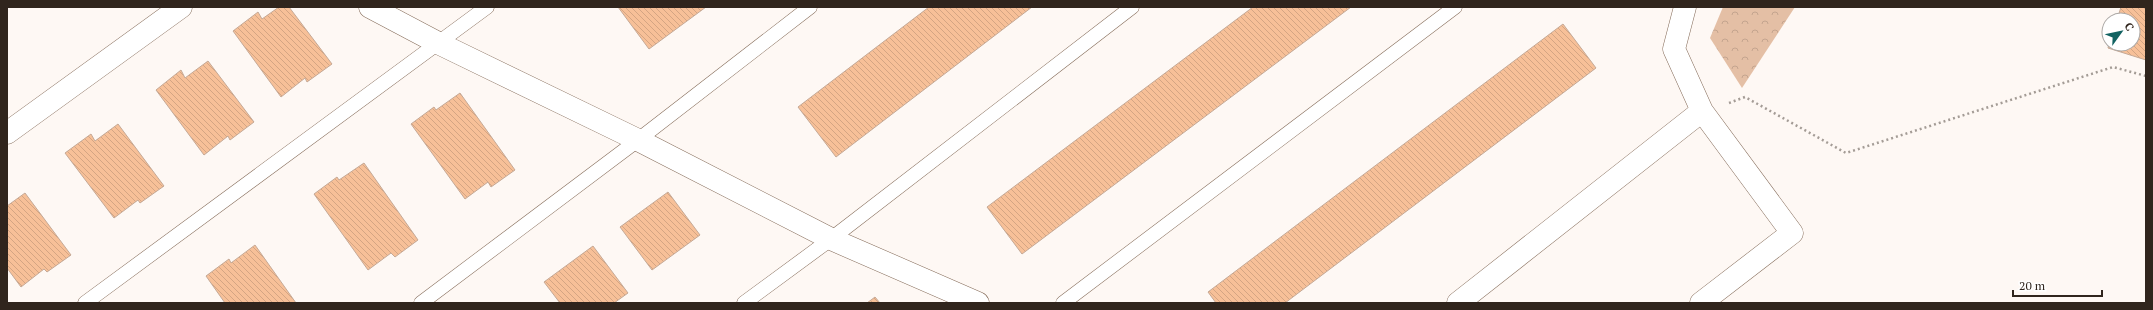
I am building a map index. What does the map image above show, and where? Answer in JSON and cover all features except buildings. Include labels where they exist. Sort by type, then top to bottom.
[{"type":"street","points":[[7,133],[181,7]]},
{"type":"street","points":[[370,7],[438,43],[638,140],[831,239],[978,303]]},
{"type":"street","points":[[1686,7],[1674,49],[1702,111],[1792,233],[1701,303]]},
{"type":"street","points":[[1458,303],[1702,111]]},
{"type":"lane","points":[[85,303],[487,7]]},
{"type":"lane","points":[[420,303],[638,140],[810,7]]},
{"type":"lane","points":[[744,303],[831,239],[1132,7]]},
{"type":"lane","points":[[1063,303],[1455,7]]},
{"type":"path","points":[[1702,111],[1745,97],[1846,153],[2113,66],[2146,76]]},
{"type":"green space","points":[[1723,7],[1795,7],[1742,88],[1710,38]]}]
